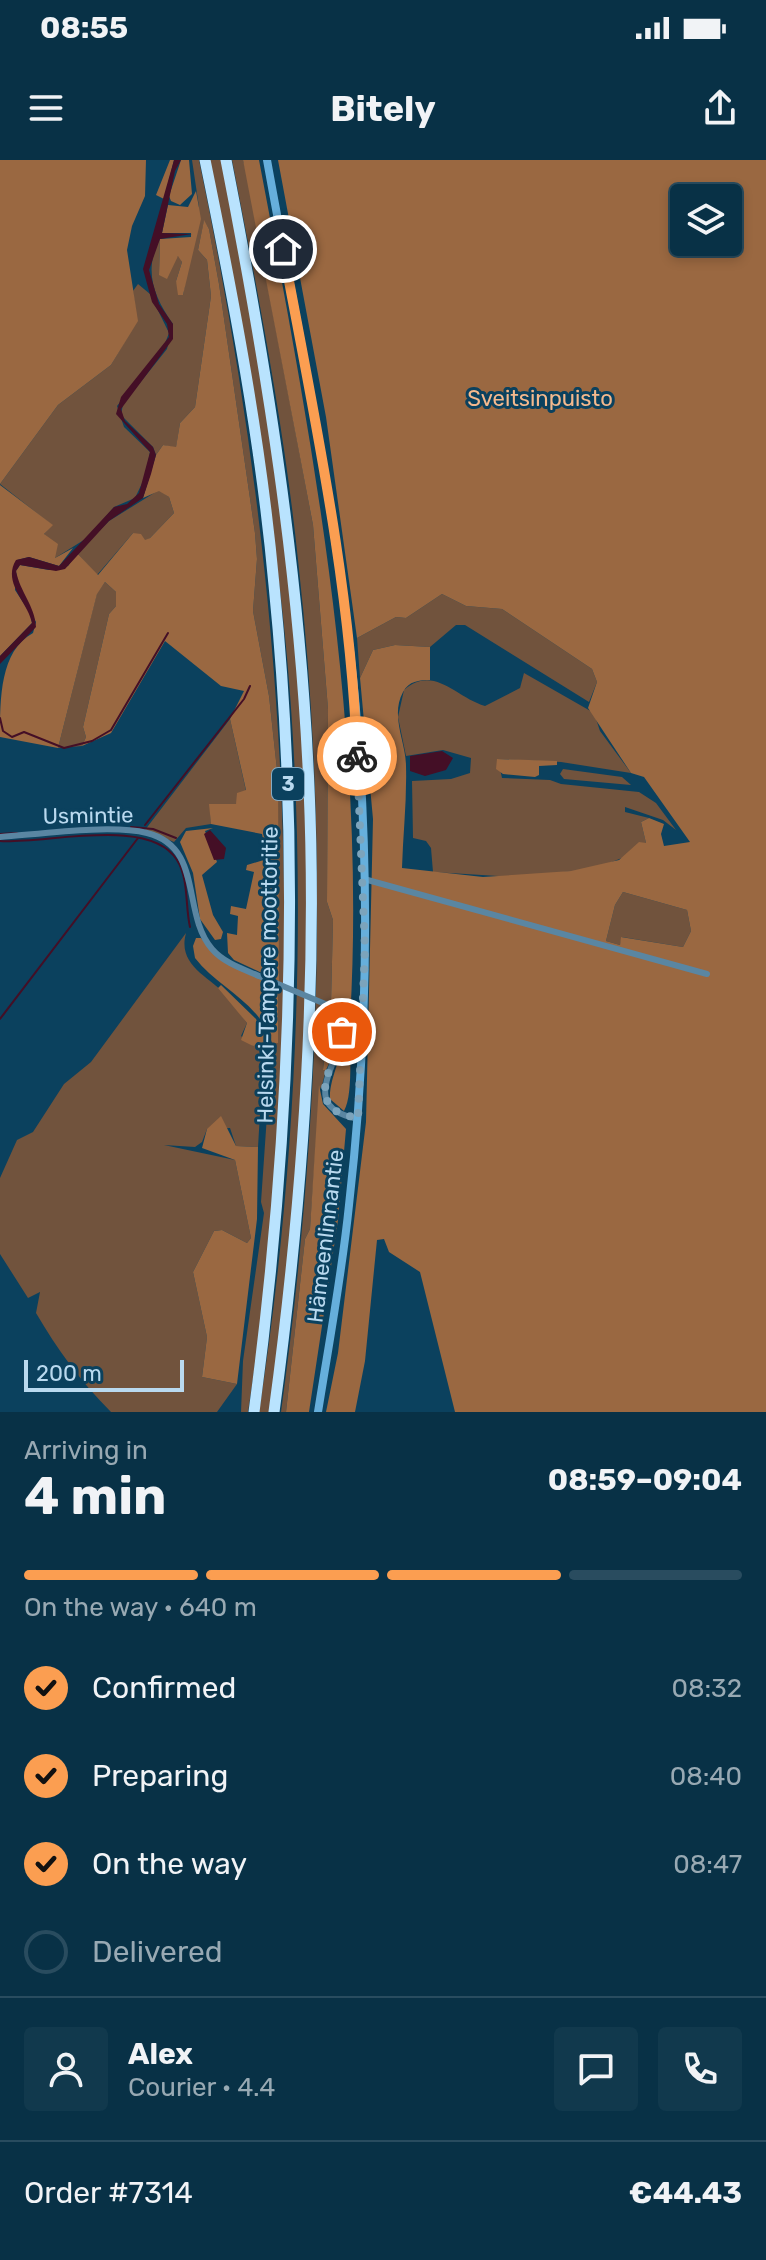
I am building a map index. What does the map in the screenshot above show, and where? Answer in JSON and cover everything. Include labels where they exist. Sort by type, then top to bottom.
[{"type":"highway","name":"Helsinki-Tampere moottoritie","points":[[205,160],[239,331],[260,464],[278,627],[289,808],[292,943],[285,1116],[278,1218],[254,1412]]},
{"type":"highway","name":"Helsinki-Tampere moottoritie","points":[[226,160],[279,453],[293,574],[309,788],[311,971],[306,1094],[297,1221],[274,1412]]},
{"type":"main road","name":"Hämeenlinnantie","points":[[267,160],[340,578],[355,700],[363,879],[365,948],[358,1119],[341,1274],[318,1412]]},
{"type":"street","name":"Usmintie","points":[[0,837],[126,831],[159,836],[175,848],[187,867],[196,919],[211,948],[230,963],[330,1006],[341,1020],[342,1032],[325,1084],[327,1101],[333,1110],[358,1119]]},
{"type":"street","points":[[363,879],[707,974]]},
{"type":"shaded area","points":[[174,160],[181,160],[175,171],[162,233],[192,234],[160,239],[149,270],[159,304],[173,324],[173,339],[121,409],[125,421],[153,447],[156,455],[143,498],[109,521],[65,569],[56,571],[20,565],[16,571],[36,627],[0,664],[0,656],[32,623],[14,585],[12,577],[16,560],[29,557],[59,566],[114,507],[127,504],[139,493],[150,452],[116,414],[121,397],[169,337],[167,324],[152,302],[143,269]]},
{"type":"shaded area","points":[[192,160],[199,160],[229,316],[253,472],[270,628],[281,784],[284,940],[280,1097],[268,1254],[248,1412],[241,1412],[243,1361],[264,1213],[261,1202],[272,1043],[278,1042],[278,779],[269,696],[253,611],[257,559],[255,533],[219,284],[209,229],[204,221],[198,250],[207,260],[211,296],[195,407],[180,423],[176,448],[163,445],[156,455],[153,447],[121,415],[123,404],[167,349],[173,324],[153,283],[152,262],[160,239],[159,275],[179,255],[182,262],[176,281],[183,295],[199,207]]},
{"type":"shaded area","points":[[210,160],[222,160],[273,448],[289,565],[303,752],[307,882],[304,1076],[294,1209],[270,1412],[259,1412],[284,1204],[292,1097],[297,989],[295,774],[288,669],[270,515]]},
{"type":"shaded area","points":[[232,160],[243,160],[246,171],[313,525],[328,709],[327,902],[333,920],[331,1003],[328,1001],[326,1006],[329,1008],[323,1069],[326,1070],[320,1087],[310,1229],[305,1239],[286,1412],[281,1412],[305,1199],[312,1093],[317,880],[314,773],[308,667],[292,510],[270,359]]},
{"type":"shaded area","points":[[138,284],[150,294],[169,333],[164,346],[117,406],[124,427],[150,452],[145,477],[135,498],[114,507],[87,538],[55,558],[44,534],[52,525],[0,484],[58,405],[111,365],[137,321],[133,291]]},
{"type":"shaded area","points":[[159,490],[169,497],[174,513],[145,541],[133,533],[97,575],[77,553],[109,521]]},
{"type":"shaded area","points":[[105,582],[116,592],[116,606],[109,614],[83,727],[86,737],[82,746],[58,748],[97,593]]},
{"type":"shaded area","points":[[442,594],[466,606],[502,609],[592,669],[597,682],[589,702],[465,625],[456,625],[430,647],[395,645],[373,650],[360,678],[357,638],[396,617],[406,618]]},
{"type":"shaded area","points":[[524,673],[594,713],[600,731],[631,773],[561,762],[498,759],[502,778],[550,780],[561,784],[639,792],[656,803],[676,830],[663,820],[625,807],[625,812],[649,818],[641,822],[646,843],[639,843],[627,856],[594,869],[513,877],[433,872],[431,848],[426,841],[413,838],[412,781],[451,779],[470,773],[471,758],[443,750],[406,756],[398,717],[404,690],[425,680],[445,685],[485,706],[520,688]]},
{"type":"shaded area","points":[[230,719],[246,791],[236,804],[210,804],[211,824],[186,828],[174,842],[145,830]]},
{"type":"shaded area","points":[[442,751],[453,758],[446,770],[425,776],[410,771],[410,756]]},
{"type":"shaded area","points":[[563,769],[622,777],[631,785],[564,779],[560,774]]},
{"type":"shaded area","points":[[210,830],[226,848],[224,859],[214,860],[204,834]]},
{"type":"shaded area","points":[[623,892],[687,910],[691,931],[683,947],[622,937],[620,945],[606,941],[615,905]]},
{"type":"shaded area","points":[[186,933],[184,944],[190,962],[228,997],[247,1023],[241,1036],[253,1046],[264,1046],[258,1147],[236,1146],[230,1128],[207,1129],[202,1142],[195,1147],[164,1145],[235,1160],[251,1238],[247,1243],[222,1230],[214,1231],[193,1272],[207,1337],[202,1377],[237,1384],[217,1412],[111,1412],[70,1365],[36,1313],[40,1292],[28,1298],[0,1254],[0,1178],[17,1140],[33,1132],[64,1084],[91,1062]]},
{"type":"green space","points":[[0,160],[146,160],[145,196],[132,226],[127,250],[138,321],[111,365],[58,405],[0,484]]},
{"type":"green space","points":[[170,160],[174,160],[164,199],[156,195]]},
{"type":"green space","points":[[181,160],[189,160],[192,194],[180,205],[171,201],[169,196]]},
{"type":"green space","points":[[243,160],[259,160],[279,267],[316,481],[343,696],[351,804],[353,912],[350,1081],[344,1111],[330,1099],[345,1036],[340,1013],[331,1003],[333,920],[327,902],[328,709],[313,525]]},
{"type":"green space","name":"Sveitsinpuisto","points":[[278,160],[766,160],[766,1412],[455,1412],[420,1272],[389,1252],[384,1239],[377,1240],[365,1361],[355,1412],[326,1412],[338,1353],[366,1122],[373,819],[360,678],[373,650],[395,645],[430,647],[430,680],[408,685],[399,701],[398,720],[406,766],[402,868],[483,877],[571,871],[619,860],[639,842],[646,843],[641,822],[649,818],[664,824],[661,834],[664,846],[690,842],[644,777],[631,773],[588,708],[597,682],[592,669],[502,609],[466,606],[442,594],[406,618],[396,617],[357,638],[326,417]],"holes":[[[623,892],[687,910],[691,931],[683,947],[621,937],[620,945],[606,941],[615,905]]]},
{"type":"green space","points":[[196,191],[201,219],[183,295],[178,295],[176,281],[182,262],[178,256],[167,279],[159,275],[160,239],[191,237],[191,233],[162,233],[168,205],[188,207]]},
{"type":"green space","points":[[204,220],[209,229],[219,284],[255,533],[257,559],[253,611],[269,696],[278,779],[279,981],[234,960],[228,953],[227,933],[237,935],[238,916],[230,914],[231,906],[246,909],[254,872],[246,870],[247,865],[267,859],[262,834],[211,824],[209,804],[236,804],[237,793],[246,790],[230,719],[244,691],[221,686],[165,641],[111,733],[82,746],[86,737],[83,727],[109,614],[116,606],[116,592],[105,582],[97,594],[58,748],[0,737],[2,692],[8,664],[22,641],[33,633],[36,622],[19,589],[16,571],[20,565],[49,570],[68,566],[77,553],[98,575],[133,533],[141,534],[145,540],[150,538],[174,513],[169,497],[159,491],[143,498],[156,455],[163,445],[176,447],[180,423],[195,407],[211,296],[207,260],[198,250]]},
{"type":"green space","points":[[0,485],[53,525],[44,534],[58,544],[55,558],[73,548],[59,566],[29,557],[17,560],[15,590],[30,613],[32,623],[0,656]]},
{"type":"green space","points":[[497,759],[557,761],[557,765],[539,766],[539,775],[535,777],[503,774],[496,769]]},
{"type":"green space","points":[[213,828],[205,831],[217,862],[202,875],[213,915],[223,932],[221,939],[215,940],[200,919],[193,873],[180,842],[186,831]]},
{"type":"green space","points":[[196,938],[201,938],[219,959],[278,987],[278,1043],[272,1043],[259,1017],[195,958],[193,946]]},
{"type":"green space","points":[[221,985],[256,1019],[268,1044],[253,1046],[241,1040],[247,1023],[218,988]]},
{"type":"green space","points":[[329,1008],[337,1023],[338,1039],[326,1070],[323,1070]]},
{"type":"green space","points":[[319,1085],[323,1104],[346,1129],[338,1220],[309,1412],[286,1412],[305,1239],[310,1229]]},
{"type":"green space","points":[[221,1116],[236,1146],[258,1147],[257,1219],[237,1384],[202,1377],[207,1337],[193,1272],[214,1231],[222,1230],[247,1243],[251,1238],[235,1160],[202,1148],[207,1129]]},
{"type":"waterway","points":[[0,718],[3,731],[12,737],[24,732],[64,748],[92,741],[111,730],[168,633]]},
{"type":"waterway","points":[[145,825],[244,699],[250,686]]},
{"type":"waterway","points":[[131,827],[153,829],[176,838]]},
{"type":"waterway","points":[[0,834],[17,833]]},
{"type":"waterway","points":[[0,841],[121,835],[164,847],[181,867],[190,927]]},
{"type":"waterway","points":[[0,1019],[138,838]]},
{"type":"way so far","points":[[342,1032],[340,1046],[326,1079],[326,1095],[333,1110],[358,1119],[365,948],[357,756]]},
{"type":"route","points":[[283,249],[340,578],[355,700],[357,756]]}]
